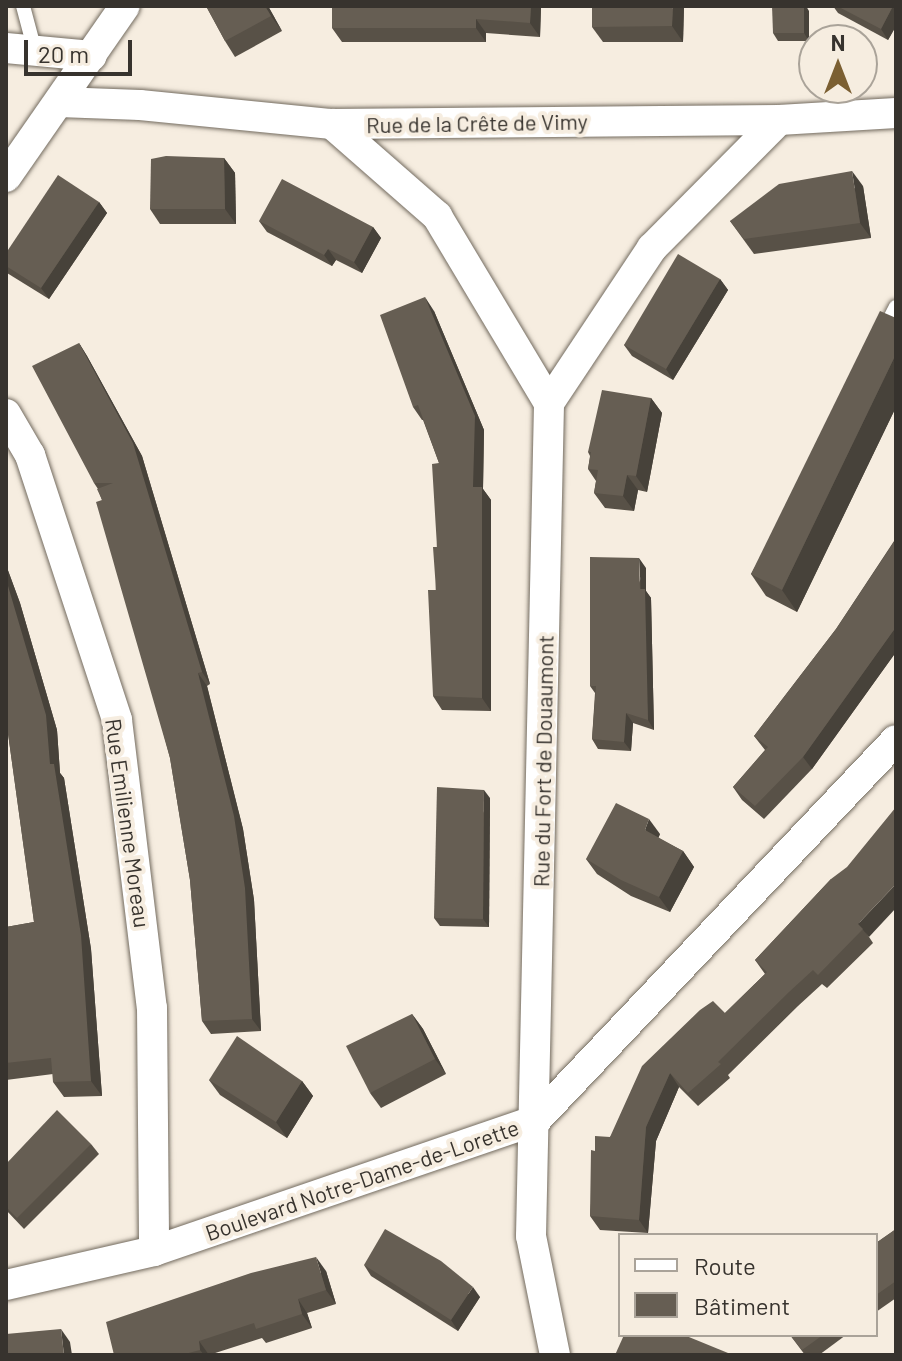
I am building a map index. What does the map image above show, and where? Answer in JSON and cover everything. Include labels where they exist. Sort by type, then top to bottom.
[{"type":"street","points":[[6,177],[125,6]]},
{"type":"street","points":[[20,49],[92,56]]},
{"type":"street","name":"Rue de la Crête de Vimy","points":[[59,102],[140,105],[332,124],[779,120],[896,113]]},
{"type":"street","points":[[332,124],[437,216],[549,403],[652,248],[779,120]]},
{"type":"street","name":"Rue du Fort de Douaumont","points":[[549,403],[536,1120],[531,1236],[555,1355]]},
{"type":"street","name":"Rue Emilienne Moreau","points":[[6,414],[30,455],[117,720],[152,1008],[154,1251]]},
{"type":"street","name":"Boulevard Notre-Dame-de-Lorette","points":[[6,1285],[154,1251],[536,1120],[896,740]]},
{"type":"lane","points":[[20,49],[23,6]]},
{"type":"lane","points":[[874,349],[896,307]]},
{"type":"building","points":[[206,6],[265,6],[271,16],[225,41]]},
{"type":"building","points":[[332,6],[531,6],[530,23],[476,19],[476,28],[332,28]]},
{"type":"building","points":[[592,6],[673,6],[672,26],[592,27]]},
{"type":"building","points":[[772,6],[804,6],[804,24],[798,24],[798,33],[773,33]]},
{"type":"building","points":[[837,6],[893,6],[881,29],[878,24],[871,24]]},
{"type":"building","points":[[166,156],[224,158],[225,209],[150,209],[151,159]]},
{"type":"building","points":[[852,171],[860,223],[744,239],[730,221],[779,184]]},
{"type":"building","points":[[58,175],[99,202],[41,288],[6,266],[6,253]]},
{"type":"building","points":[[282,179],[373,227],[354,262],[328,249],[324,255],[259,221]]},
{"type":"building","points":[[678,254],[720,279],[666,369],[624,345]]},
{"type":"building","points":[[425,297],[475,416],[473,487],[482,487],[482,698],[433,696],[428,590],[436,590],[432,464],[439,463],[418,405],[413,407],[380,315]]},
{"type":"building","points":[[880,311],[896,318],[896,354],[782,590],[751,574]]},
{"type":"building","points":[[79,343],[133,443],[202,672],[198,673],[234,816],[245,888],[252,1019],[202,1021],[190,880],[170,758],[96,502],[102,500],[97,489],[113,483],[94,483],[32,366]]},
{"type":"building","points":[[602,390],[651,398],[636,476],[627,475],[623,496],[594,493],[598,470],[588,469],[591,452],[588,452]]},
{"type":"building","points":[[896,539],[896,627],[803,757],[755,806],[733,787],[768,747],[754,736],[836,629]]},
{"type":"building","points":[[590,557],[639,558],[640,589],[645,589],[648,720],[626,713],[624,742],[592,739],[596,686],[590,686]]},
{"type":"building","points":[[6,579],[46,715],[50,764],[54,764],[81,935],[91,1081],[53,1082],[51,1058],[6,1063],[6,927],[34,922],[6,719]]},
{"type":"building","points":[[437,787],[484,790],[483,919],[434,918]]},
{"type":"building","points":[[616,803],[649,819],[645,830],[683,851],[659,897],[621,880],[586,859]]},
{"type":"building","points":[[896,807],[896,884],[858,924],[863,929],[818,975],[813,970],[789,992],[718,1062],[721,1064],[688,1093],[670,1073],[646,1127],[639,1220],[590,1216],[591,1150],[595,1151],[595,1136],[610,1137],[642,1066],[700,1010],[713,1001],[725,1013],[767,972],[755,960],[831,879],[847,867]]},
{"type":"building","points":[[412,1014],[435,1059],[370,1093],[346,1046]]},
{"type":"building","points":[[237,1036],[302,1081],[276,1122],[209,1080]]},
{"type":"building","points":[[57,1110],[91,1144],[17,1218],[6,1207],[6,1164]]},
{"type":"building","points":[[385,1229],[441,1261],[473,1287],[451,1320],[364,1265]]},
{"type":"building","points":[[896,1229],[896,1281],[878,1294],[878,1242]]},
{"type":"building","points":[[316,1257],[326,1290],[298,1299],[302,1314],[256,1329],[254,1323],[199,1341],[200,1350],[181,1355],[114,1355],[106,1322],[251,1273]]},
{"type":"building","points":[[61,1329],[64,1355],[6,1355],[6,1334]]},
{"type":"building","points":[[623,1337],[689,1337],[728,1353],[727,1355],[615,1355]]},
{"type":"building","points":[[792,1337],[820,1337],[802,1350]]}]
